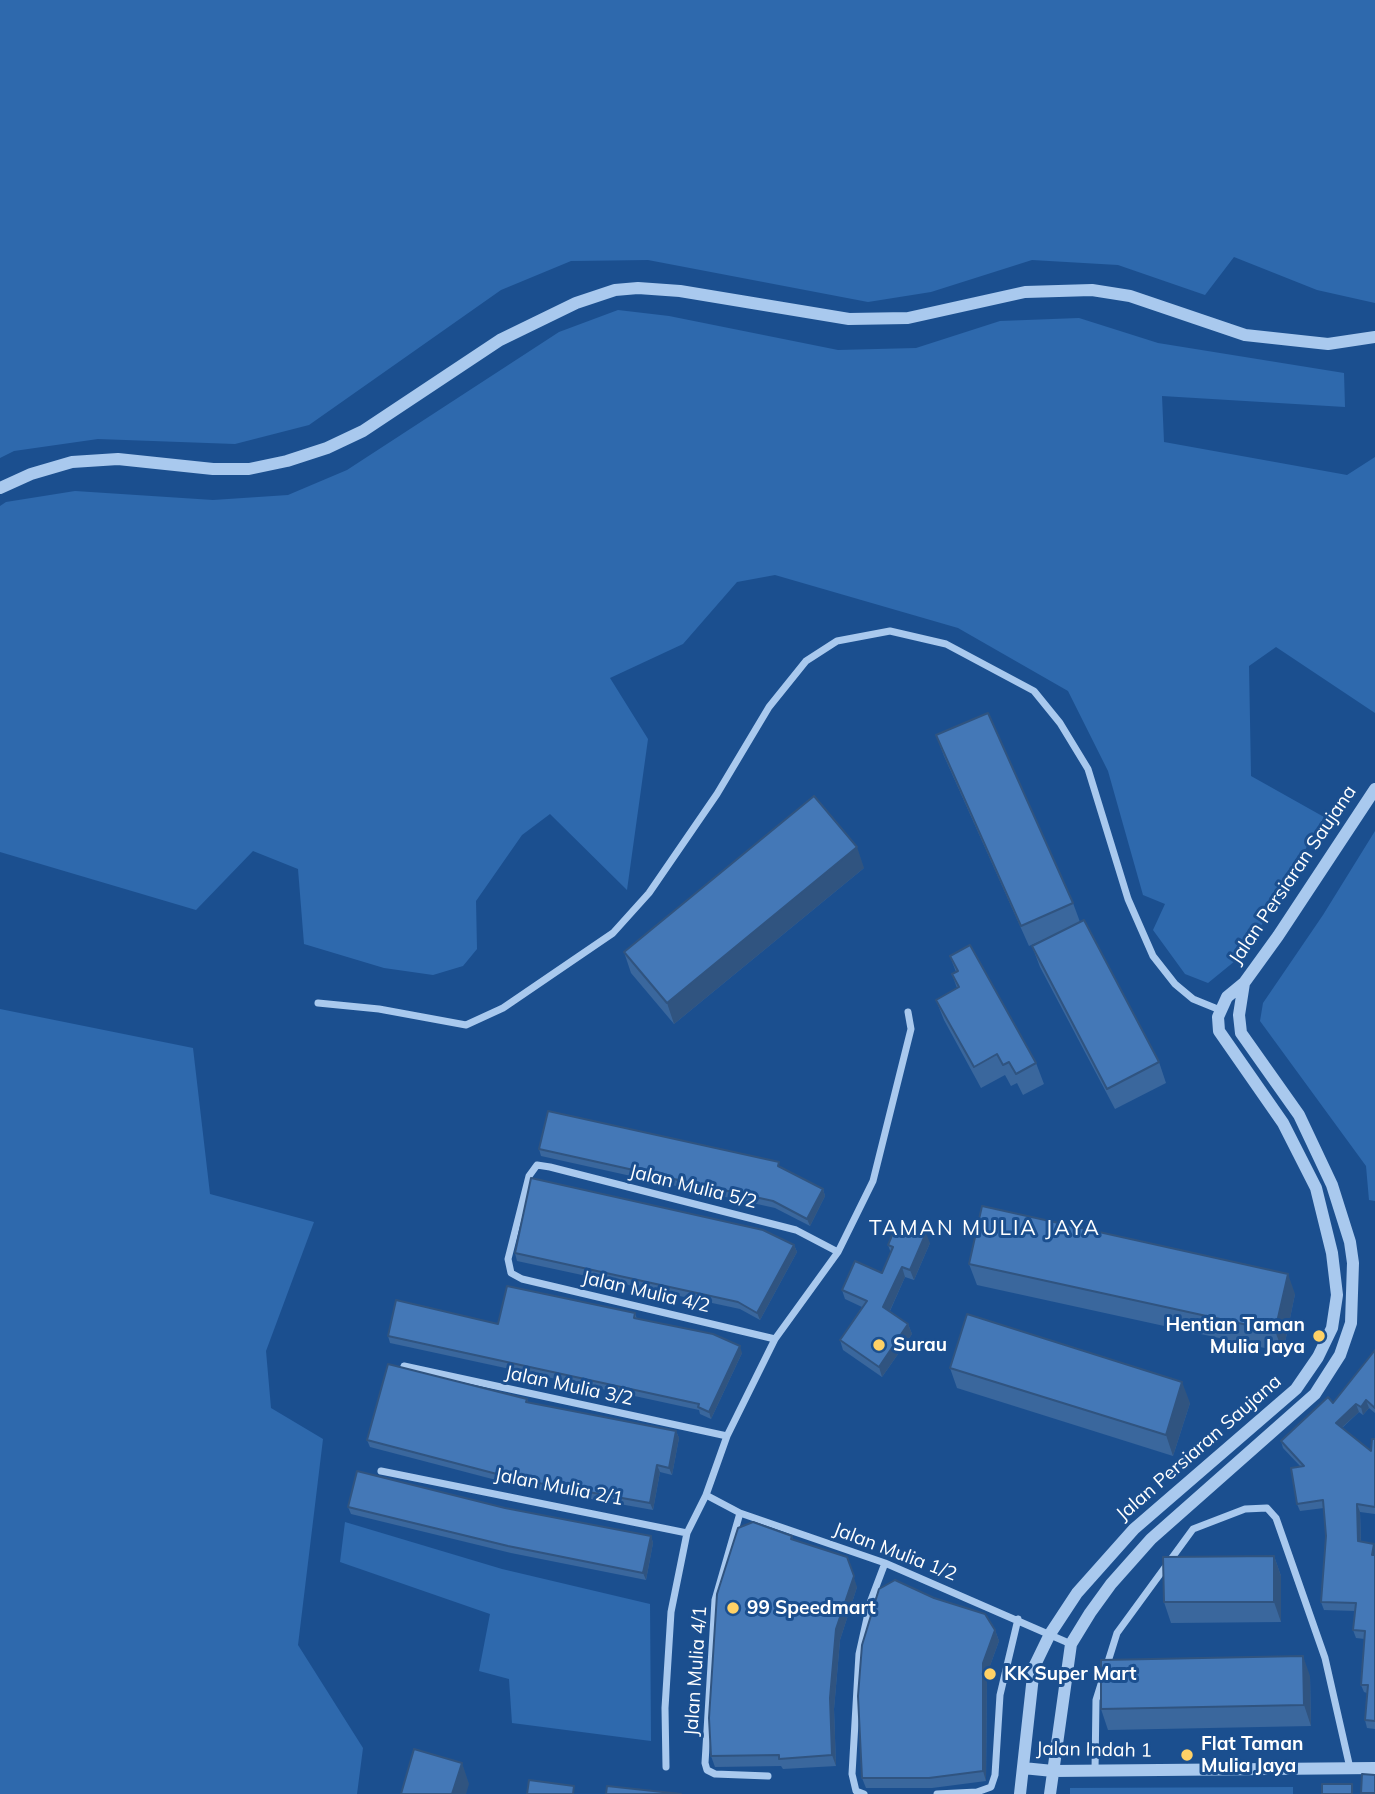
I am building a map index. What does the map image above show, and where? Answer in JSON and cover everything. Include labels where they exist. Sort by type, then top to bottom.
[{"type":"street","points":[[0,488],[31,474],[72,462],[118,459],[213,469],[249,469],[300,457],[363,431],[500,340],[576,303],[615,290],[638,288],[680,291],[849,319],[908,318],[1025,292],[1092,290],[1130,296],[1245,335],[1328,344],[1375,337]]},
{"type":"street","points":[[318,1003],[379,1009],[466,1025],[503,1008],[613,933],[649,893],[717,794],[769,707],[806,661],[837,641],[890,631],[946,644],[1034,691],[1060,723],[1088,769],[1128,899],[1153,956],[1175,984],[1193,999],[1220,1010]]},
{"type":"street","name":"Jalan Persiaran Saujana","points":[[1020,1794],[1034,1667],[1049,1634],[1077,1593],[1134,1529],[1296,1389],[1318,1357],[1332,1328],[1336,1284],[1332,1253],[1315,1188],[1283,1123],[1219,1031],[1220,1010],[1227,997],[1244,983],[1375,789]]},
{"type":"street","name":"Jalan Persiaran Saujana","points":[[1050,1794],[1071,1644],[1111,1584],[1151,1539],[1315,1394],[1340,1355],[1351,1323],[1353,1263],[1332,1185],[1299,1115],[1241,1033],[1239,1016],[1244,983]]},
{"type":"street","points":[[666,1767],[665,1708],[671,1612],[687,1533],[706,1495],[727,1436],[775,1339],[838,1252],[873,1181],[911,1029],[908,1012]]},
{"type":"street","name":"Jalan Mulia 5/2","points":[[511,1273],[508,1259],[529,1176],[537,1165],[796,1230],[838,1252]]},
{"type":"street","name":"Jalan Mulia 4/2","points":[[511,1273],[522,1279],[775,1339]]},
{"type":"street","name":"Jalan Mulia 3/2","points":[[404,1366],[727,1436]]},
{"type":"street","name":"Jalan Mulia 2/1","points":[[381,1471],[687,1533]]},
{"type":"street","name":"Jalan Mulia 1/2","points":[[706,1495],[740,1513],[884,1563],[1071,1644]]},
{"type":"street","points":[[1095,1771],[1096,1700],[1116,1633],[1193,1529],[1245,1509],[1267,1508],[1276,1518],[1325,1658],[1350,1768]]},
{"type":"street","name":"Jalan Mulia 4/1","points":[[740,1513],[715,1600],[705,1763],[707,1770],[715,1774],[768,1776]]},
{"type":"street","points":[[860,1793],[852,1774],[859,1654],[871,1600],[884,1563]]},
{"type":"street","points":[[937,1794],[977,1792],[991,1787],[995,1775],[1000,1695],[1018,1619]]},
{"type":"street","name":"Jalan Indah 1","points":[[1023,1768],[1053,1771],[1375,1768]]},
{"type":"shaded area","points":[[0,0],[1375,0],[1375,303],[1317,290],[1234,257],[1205,295],[1118,265],[1032,260],[931,292],[868,302],[648,260],[571,261],[501,290],[309,425],[235,444],[98,439],[14,451],[0,458]]},
{"type":"shaded area","points":[[618,310],[669,316],[838,350],[916,348],[1000,321],[1079,318],[1158,343],[1344,373],[1345,407],[1162,396],[1164,442],[1347,475],[1375,457],[1375,713],[1276,647],[1249,666],[1251,776],[1324,817],[1246,952],[1208,983],[1185,974],[1153,930],[1165,904],[1143,895],[1108,771],[1068,691],[958,628],[775,575],[737,582],[683,644],[610,678],[648,739],[627,890],[550,814],[522,835],[476,901],[477,949],[463,966],[433,975],[384,968],[304,944],[298,869],[253,851],[196,910],[0,852],[0,506],[6,502],[75,491],[213,500],[288,495],[347,470],[559,332]]},
{"type":"shaded area","points":[[1375,831],[1375,1201],[1369,1200],[1366,1166],[1260,1021],[1263,1003],[1323,915]]},
{"type":"shaded area","points":[[0,1009],[193,1048],[210,1194],[314,1222],[266,1351],[271,1408],[323,1439],[298,1645],[363,1748],[357,1794],[0,1794]]},
{"type":"shaded area","points":[[345,1522],[502,1569],[650,1604],[651,1741],[512,1723],[509,1679],[479,1671],[490,1614],[340,1562]]},
{"type":"shaded area","points":[[1293,1787],[1293,1794],[1070,1794],[1070,1788]]},
{"type":"building","points":[[988,713],[1073,903],[1021,926],[936,735]]},
{"type":"building","points":[[814,796],[857,847],[667,1003],[624,952]]},
{"type":"building","points":[[1084,920],[1159,1062],[1107,1089],[1032,946]]},
{"type":"building","points":[[970,945],[1036,1063],[1016,1074],[1009,1062],[1003,1065],[997,1054],[974,1067],[936,1000],[959,987],[952,974],[958,971],[950,956]]},
{"type":"building","points":[[548,1111],[779,1162],[778,1166],[823,1189],[807,1219],[773,1201],[539,1149]]},
{"type":"building","points":[[531,1178],[763,1230],[794,1245],[757,1313],[738,1302],[515,1253]]},
{"type":"building","points":[[982,1206],[1288,1274],[1275,1331],[969,1264]]},
{"type":"building","points":[[903,1223],[926,1233],[910,1270],[902,1267],[883,1307],[908,1324],[879,1367],[840,1340],[867,1301],[842,1290],[855,1261],[882,1273],[893,1247],[888,1245],[893,1233],[898,1235]]},
{"type":"building","points":[[507,1286],[635,1313],[634,1318],[713,1334],[740,1346],[709,1412],[698,1407],[699,1404],[388,1336],[396,1300],[498,1324]]},
{"type":"building","points":[[967,1314],[1182,1382],[1166,1435],[950,1368]]},
{"type":"building","points":[[1375,1350],[1375,1408],[1366,1400],[1361,1407],[1356,1404],[1336,1423],[1371,1451],[1372,1439],[1375,1439],[1375,1507],[1357,1504],[1358,1541],[1374,1544],[1372,1555],[1375,1555],[1375,1721],[1365,1720],[1368,1685],[1361,1685],[1365,1631],[1353,1630],[1356,1603],[1321,1602],[1326,1536],[1323,1500],[1297,1504],[1291,1468],[1304,1466],[1281,1441],[1328,1397],[1333,1403]]},
{"type":"building","points":[[388,1364],[527,1399],[526,1402],[676,1431],[669,1468],[657,1465],[650,1503],[516,1479],[367,1440]]},
{"type":"building","points":[[357,1471],[505,1508],[651,1536],[643,1573],[508,1546],[348,1507]]},
{"type":"building","points":[[753,1522],[792,1536],[791,1539],[847,1557],[854,1576],[836,1629],[830,1698],[832,1755],[779,1759],[779,1755],[711,1756],[709,1718],[717,1594],[738,1528]]},
{"type":"building","points":[[1274,1556],[1274,1602],[1164,1602],[1163,1557]]},
{"type":"building","points":[[895,1580],[934,1598],[985,1614],[995,1630],[983,1663],[983,1771],[929,1778],[862,1778],[858,1696],[862,1645],[879,1589]]},
{"type":"building","points":[[1303,1656],[1304,1705],[1101,1709],[1101,1660]]},
{"type":"building","points":[[414,1749],[462,1763],[452,1794],[401,1794]]},
{"type":"building","points":[[1362,1774],[1375,1775],[1375,1793],[1361,1793]]},
{"type":"building","points":[[529,1780],[574,1786],[573,1794],[527,1794]]},
{"type":"building","points":[[1322,1784],[1352,1784],[1352,1794],[1322,1794]]},
{"type":"building","points":[[607,1786],[681,1794],[606,1794]]},
{"type":"place","name":"Hentian Taman Mulia Jaya","points":[[1319,1336]]},
{"type":"place","name":"Surau","points":[[879,1345]]},
{"type":"place","name":"99 Speedmart","points":[[733,1608]]},
{"type":"place","name":"KK Super Mart","points":[[990,1674]]},
{"type":"place","name":"Flat Taman Mulia Jaya","points":[[1187,1755]]},
{"type":"district","name":"TAMAN MULIA JAYA","points":[[985,1229]]}]
